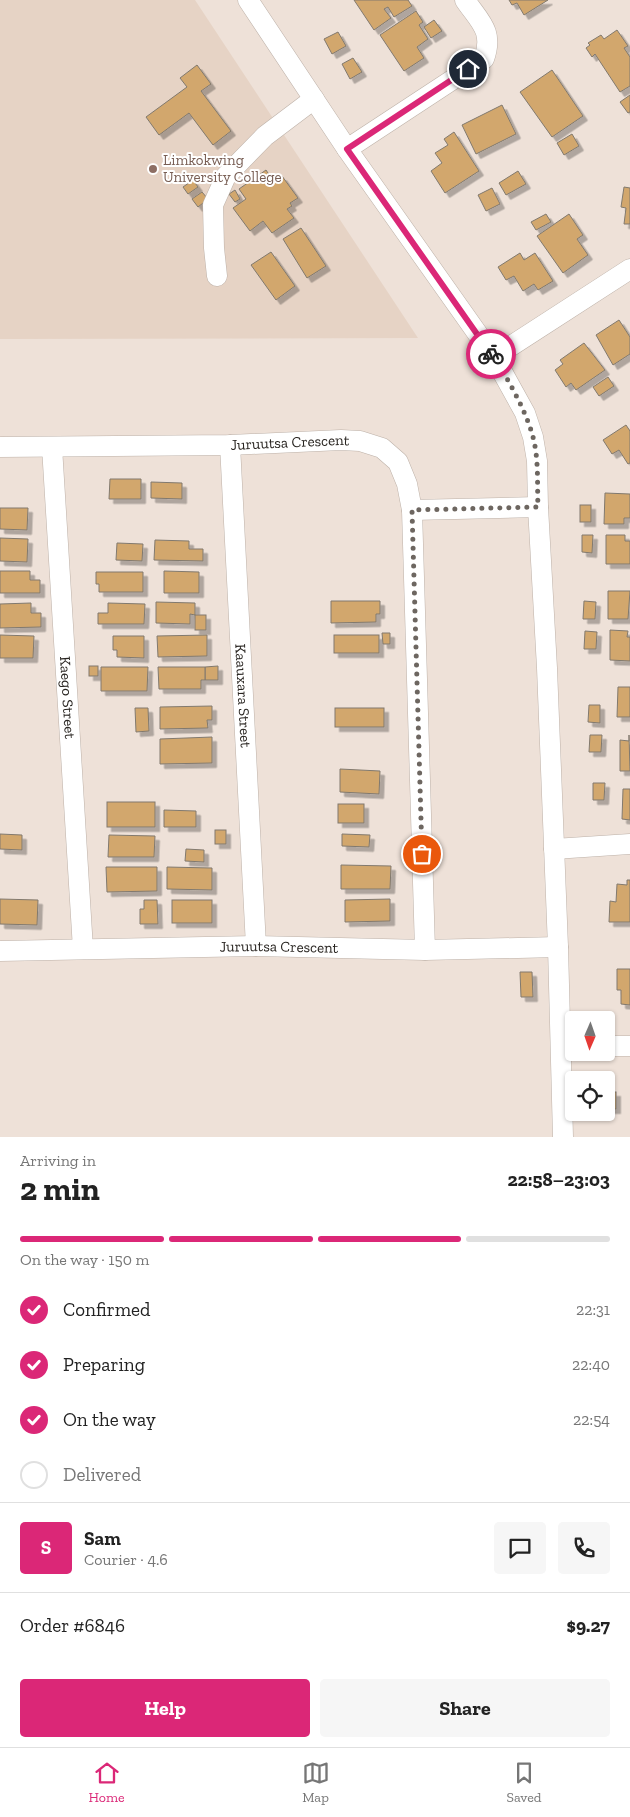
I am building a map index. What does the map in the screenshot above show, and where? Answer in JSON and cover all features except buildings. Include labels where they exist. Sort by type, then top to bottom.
[{"type":"street","points":[[248,0],[347,149],[494,357],[525,413],[533,437],[537,461],[558,947],[565,1024]]},
{"type":"street","points":[[347,149],[484,59],[488,46],[486,30],[465,0]]},
{"type":"street","points":[[217,276],[213,205],[226,176],[265,136],[314,99]]},
{"type":"street","points":[[494,357],[630,269]]},
{"type":"street","name":"Juruutsa Crescent","points":[[0,447],[230,445],[341,440],[360,441],[382,448],[398,462],[407,484],[412,510],[425,950]]},
{"type":"street","name":"Kaauxara Street","points":[[230,445],[256,946]]},
{"type":"street","name":"Kaego Street","points":[[52,447],[84,949]]},
{"type":"street","points":[[412,510],[538,507]]},
{"type":"street","points":[[554,849],[630,844]]},
{"type":"street","name":"Juruutsa Crescent","points":[[0,951],[256,946],[425,950],[558,947]]},
{"type":"street","points":[[615,1046],[630,1046]]},
{"type":"street","points":[[563,1137],[566,1061]]},
{"type":"shaded area","name":"Limkokwing University College","points":[[0,0],[195,0],[418,338],[0,339]]},
{"type":"way so far","points":[[422,854],[412,510],[538,507],[537,461],[533,437],[525,413],[491,354]]},
{"type":"place","name":"Limkokwing University College","points":[[153,169]]},
{"type":"route","points":[[468,69],[347,149],[491,354]]}]
